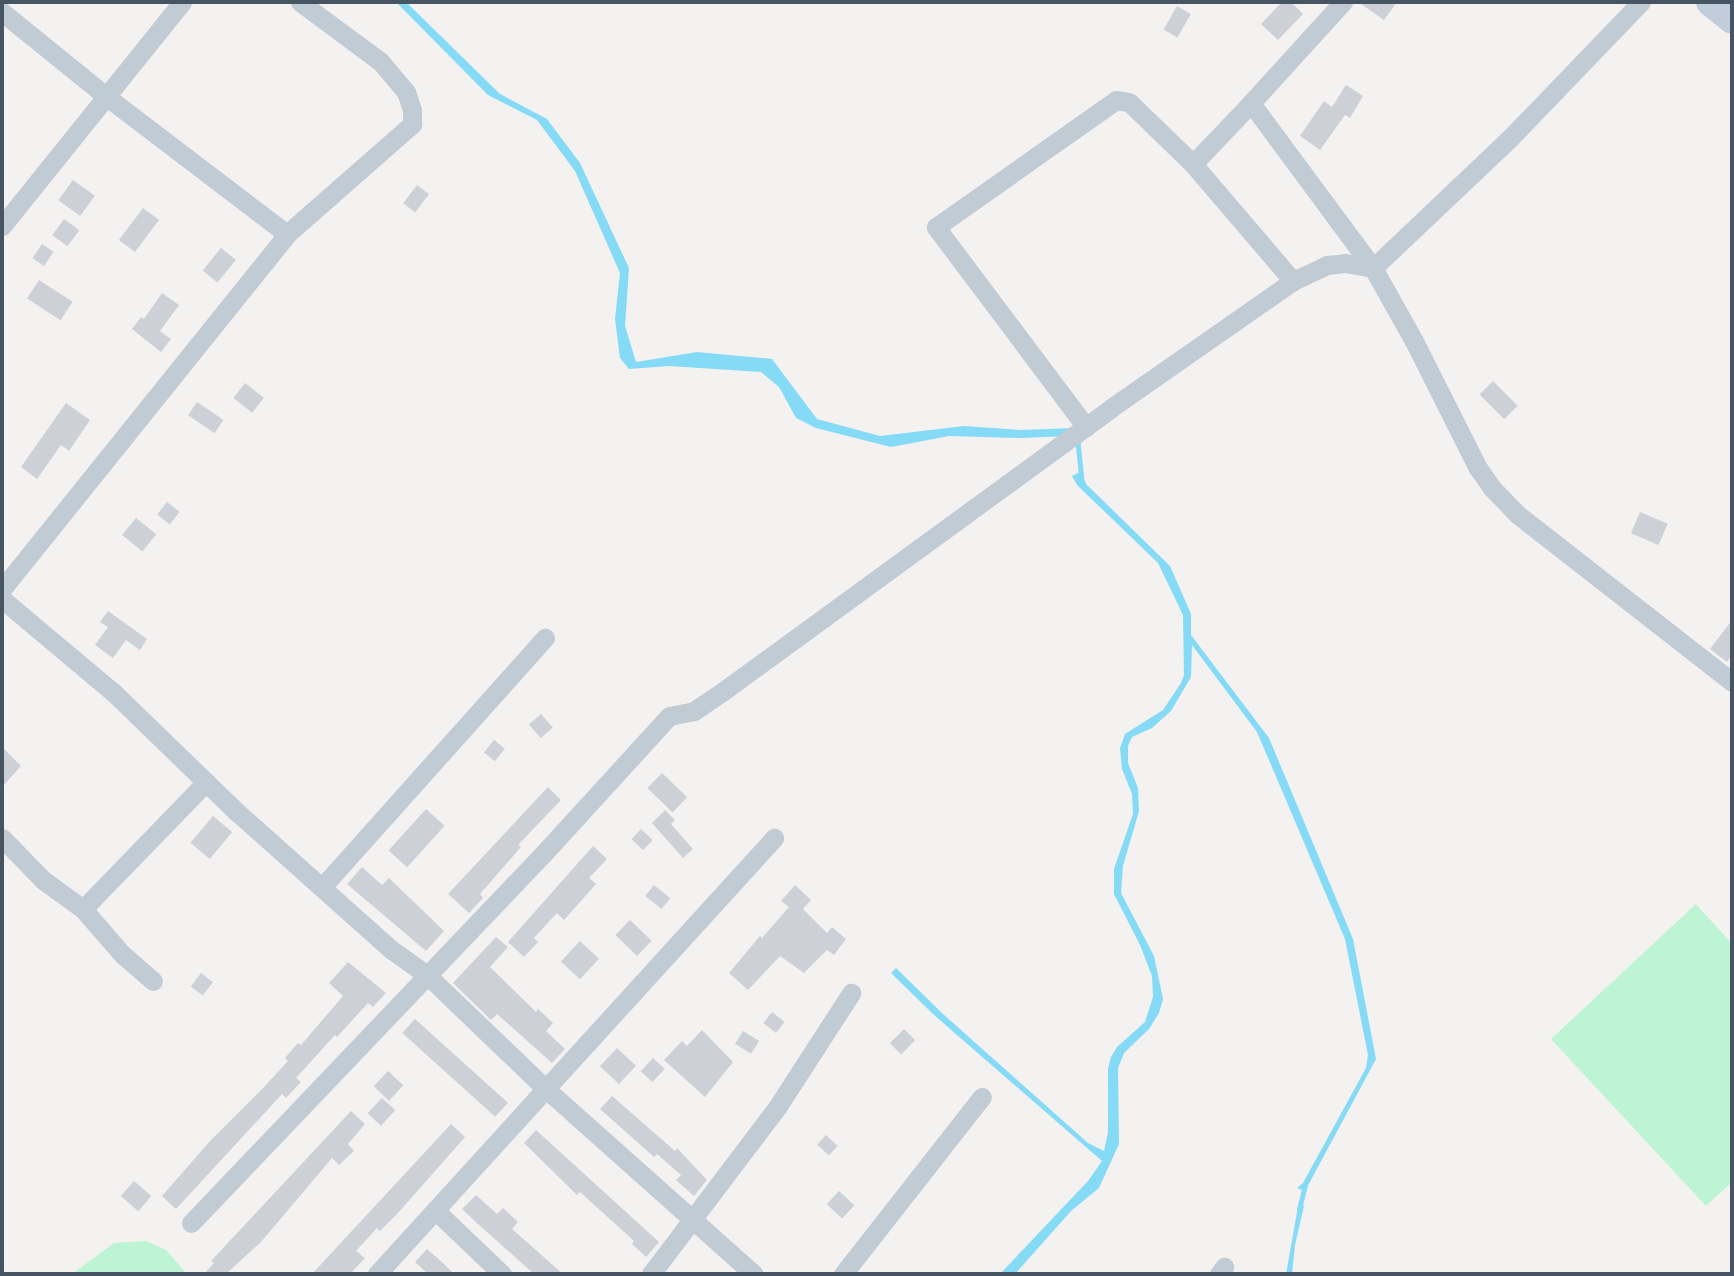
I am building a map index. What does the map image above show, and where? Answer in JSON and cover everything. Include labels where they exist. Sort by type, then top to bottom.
[{"type":"main road","points":[[1710,2],[1732,20]]},
{"type":"street","points":[[2,226],[182,2]]},
{"type":"street","points":[[2,589],[287,234],[412,124],[412,110],[406,92],[381,62],[300,2]]},
{"type":"street","points":[[1193,164],[1343,2]]},
{"type":"street","points":[[1373,268],[1509,139],[1641,2]]},
{"type":"street","points":[[2,12],[107,97],[287,234]]},
{"type":"street","points":[[1080,432],[936,227],[1116,100],[1129,102],[1193,164],[1293,281]]},
{"type":"street","points":[[1251,103],[1373,268],[1414,341],[1478,468],[1492,488],[1517,514],[1732,682]]},
{"type":"street","points":[[191,1223],[669,716],[694,711],[713,698],[1293,281],[1327,265],[1345,263],[1373,268]]},
{"type":"street","points":[[2,599],[113,692],[206,782],[392,950],[427,975],[546,1089],[754,1274]]},
{"type":"street","points":[[323,886],[545,638]]},
{"type":"street","points":[[83,909],[206,782]]},
{"type":"street","points":[[2,838],[43,880],[83,909],[122,954],[153,981]]},
{"type":"street","points":[[377,1274],[774,838]]},
{"type":"street","points":[[651,1274],[778,1106],[851,993]]},
{"type":"street","points":[[843,1274],[982,1097]]},
{"type":"street","points":[[435,1210],[502,1274]]},
{"type":"green space","points":[[1696,904],[1732,944],[1732,1182],[1706,1206],[1551,1039]]},
{"type":"green space","points":[[146,1241],[166,1250],[187,1274],[72,1274],[114,1243]]},
{"type":"water","points":[[396,2],[406,2],[500,94],[547,119],[580,163],[629,268],[625,326],[636,362],[697,352],[772,359],[817,419],[880,436],[964,426],[1020,430],[1076,428],[1071,436],[949,436],[891,447],[816,428],[796,418],[779,387],[761,372],[669,366],[629,369],[620,358],[615,319],[620,273],[575,171],[537,120],[488,95]]},
{"type":"water","points":[[1082,471],[1086,484],[1170,566],[1191,614],[1191,635],[1269,738],[1353,939],[1376,1059],[1305,1191],[1297,1188],[1303,1183],[1366,1068],[1368,1055],[1345,939],[1257,732],[1192,645],[1191,677],[1171,711],[1152,728],[1132,737],[1128,746],[1128,763],[1138,788],[1139,811],[1123,866],[1121,893],[1154,956],[1163,999],[1159,1013],[1149,1029],[1124,1053],[1118,1068],[1119,1144],[1099,1188],[1071,1211],[1015,1274],[1000,1274],[1088,1181],[1102,1161],[934,1015],[891,973],[896,968],[943,1014],[1088,1143],[1104,1151],[1108,1132],[1108,1069],[1111,1057],[1117,1047],[1145,1022],[1153,997],[1152,976],[1140,945],[1114,894],[1114,869],[1133,814],[1132,794],[1122,769],[1120,748],[1125,734],[1163,710],[1181,683],[1184,675],[1183,615],[1158,563],[1077,485],[1072,476]]},
{"type":"water","points":[[1299,1201],[1304,1206],[1292,1274],[1286,1274]]},
{"type":"building","points":[[1282,2],[1291,2],[1303,14],[1278,40],[1261,24]]},
{"type":"building","points":[[1358,2],[1397,2],[1384,20]]},
{"type":"building","points":[[1177,6],[1191,14],[1177,37],[1164,29]]},
{"type":"building","points":[[1346,85],[1363,96],[1350,118],[1345,115],[1320,150],[1300,136],[1324,101],[1332,107]]},
{"type":"building","points":[[73,180],[95,196],[80,216],[58,200]]},
{"type":"building","points":[[417,185],[429,194],[415,212],[403,203]]},
{"type":"building","points":[[143,208],[159,220],[135,252],[119,240]]},
{"type":"building","points":[[64,219],[79,230],[68,246],[52,235]]},
{"type":"building","points":[[42,244],[54,252],[44,266],[32,258]]},
{"type":"building","points":[[221,248],[236,260],[218,282],[203,271]]},
{"type":"building","points":[[39,280],[73,302],[61,320],[27,298]]},
{"type":"building","points":[[162,293],[179,305],[160,331],[171,339],[161,352],[132,329],[141,317],[144,319]]},
{"type":"building","points":[[1493,381],[1518,406],[1504,419],[1480,394]]},
{"type":"building","points":[[245,383],[264,398],[252,413],[233,398]]},
{"type":"building","points":[[197,402],[224,420],[215,433],[188,415]]},
{"type":"building","points":[[66,403],[90,420],[69,451],[61,445],[37,479],[21,467]]},
{"type":"building","points":[[167,502],[180,512],[170,524],[157,515]]},
{"type":"building","points":[[1640,512],[1668,524],[1659,545],[1631,533]]},
{"type":"building","points":[[136,518],[156,534],[142,551],[122,535]]},
{"type":"building","points":[[108,611],[147,639],[140,650],[126,640],[113,658],[95,645],[108,627],[100,622]]},
{"type":"building","points":[[1732,620],[1732,655],[1727,662],[1710,649]]},
{"type":"building","points":[[541,714],[553,728],[541,738],[529,724]]},
{"type":"building","points":[[494,740],[505,749],[495,761],[484,752]]},
{"type":"building","points":[[2,747],[21,766],[2,787]]},
{"type":"building","points":[[662,773],[687,797],[673,812],[647,788]]},
{"type":"building","points":[[548,787],[561,800],[518,845],[521,847],[480,894],[483,898],[469,913],[448,894]]},
{"type":"building","points":[[426,809],[445,826],[407,867],[389,851]]},
{"type":"building","points":[[665,810],[675,820],[671,824],[693,849],[683,858],[652,823]]},
{"type":"building","points":[[213,816],[232,832],[210,859],[191,843]]},
{"type":"building","points":[[641,829],[653,840],[643,850],[631,839]]},
{"type":"building","points":[[593,846],[607,859],[589,878],[596,884],[564,920],[557,913],[534,938],[538,942],[524,957],[508,942]]},
{"type":"building","points":[[362,867],[382,885],[389,878],[444,931],[426,951],[347,884]]},
{"type":"building","points":[[654,885],[670,898],[662,909],[645,896]]},
{"type":"building","points":[[795,885],[811,900],[803,909],[827,933],[832,927],[846,939],[834,955],[827,950],[804,973],[780,956],[748,990],[729,973],[789,907],[781,901]]},
{"type":"building","points":[[630,920],[652,941],[637,956],[615,935]]},
{"type":"building","points":[[496,937],[508,947],[490,967],[536,1012],[538,1009],[553,1023],[546,1031],[565,1049],[552,1063],[497,1014],[491,1020],[453,983]]},
{"type":"building","points":[[580,941],[599,959],[580,979],[561,961]]},
{"type":"building","points":[[348,962],[386,993],[373,1007],[368,1003],[337,1037],[335,1035],[296,1078],[301,1082],[286,1098],[282,1094],[176,1209],[162,1196],[210,1141],[288,1061],[285,1058],[298,1043],[301,1045],[343,996],[329,983]]},
{"type":"building","points":[[201,973],[213,982],[203,996],[191,987]]},
{"type":"building","points":[[772,1012],[785,1022],[776,1033],[763,1023]]},
{"type":"building","points":[[415,1019],[508,1103],[495,1117],[402,1033]]},
{"type":"building","points":[[904,1029],[915,1040],[901,1054],[890,1043]]},
{"type":"building","points":[[702,1030],[733,1062],[705,1097],[664,1060],[682,1041],[687,1046]]},
{"type":"building","points":[[743,1031],[759,1041],[751,1054],[735,1044]]},
{"type":"building","points":[[617,1048],[636,1066],[619,1084],[600,1066]]},
{"type":"building","points":[[653,1058],[665,1069],[652,1082],[641,1071]]},
{"type":"building","points":[[388,1071],[403,1085],[389,1101],[374,1086]]},
{"type":"building","points":[[612,1096],[675,1151],[677,1148],[707,1180],[694,1196],[676,1180],[681,1175],[657,1154],[654,1157],[600,1109]]},
{"type":"building","points":[[382,1098],[395,1110],[381,1126],[368,1113]]},
{"type":"building","points":[[351,1111],[365,1124],[348,1144],[354,1151],[339,1165],[332,1158],[261,1242],[226,1274],[204,1274],[214,1263],[211,1261]]},
{"type":"building","points":[[451,1124],[465,1137],[398,1213],[380,1231],[377,1228],[356,1251],[365,1258],[350,1274],[312,1274]]},
{"type":"building","points":[[536,1130],[659,1242],[646,1257],[632,1244],[634,1241],[580,1192],[577,1195],[524,1143]]},
{"type":"building","points":[[826,1135],[838,1146],[829,1155],[817,1145]]},
{"type":"building","points":[[134,1181],[151,1196],[138,1211],[121,1196]]},
{"type":"building","points":[[839,1191],[854,1205],[842,1218],[827,1204]]},
{"type":"building","points":[[476,1195],[497,1214],[503,1208],[518,1222],[512,1229],[563,1274],[534,1274],[479,1225],[462,1209]]},
{"type":"building","points":[[427,1249],[454,1274],[428,1274],[415,1262]]},
{"type":"waterway","points":[[1077,437],[1081,476]]},
{"type":"waterway","points":[[1299,1209],[1305,1185]]}]
